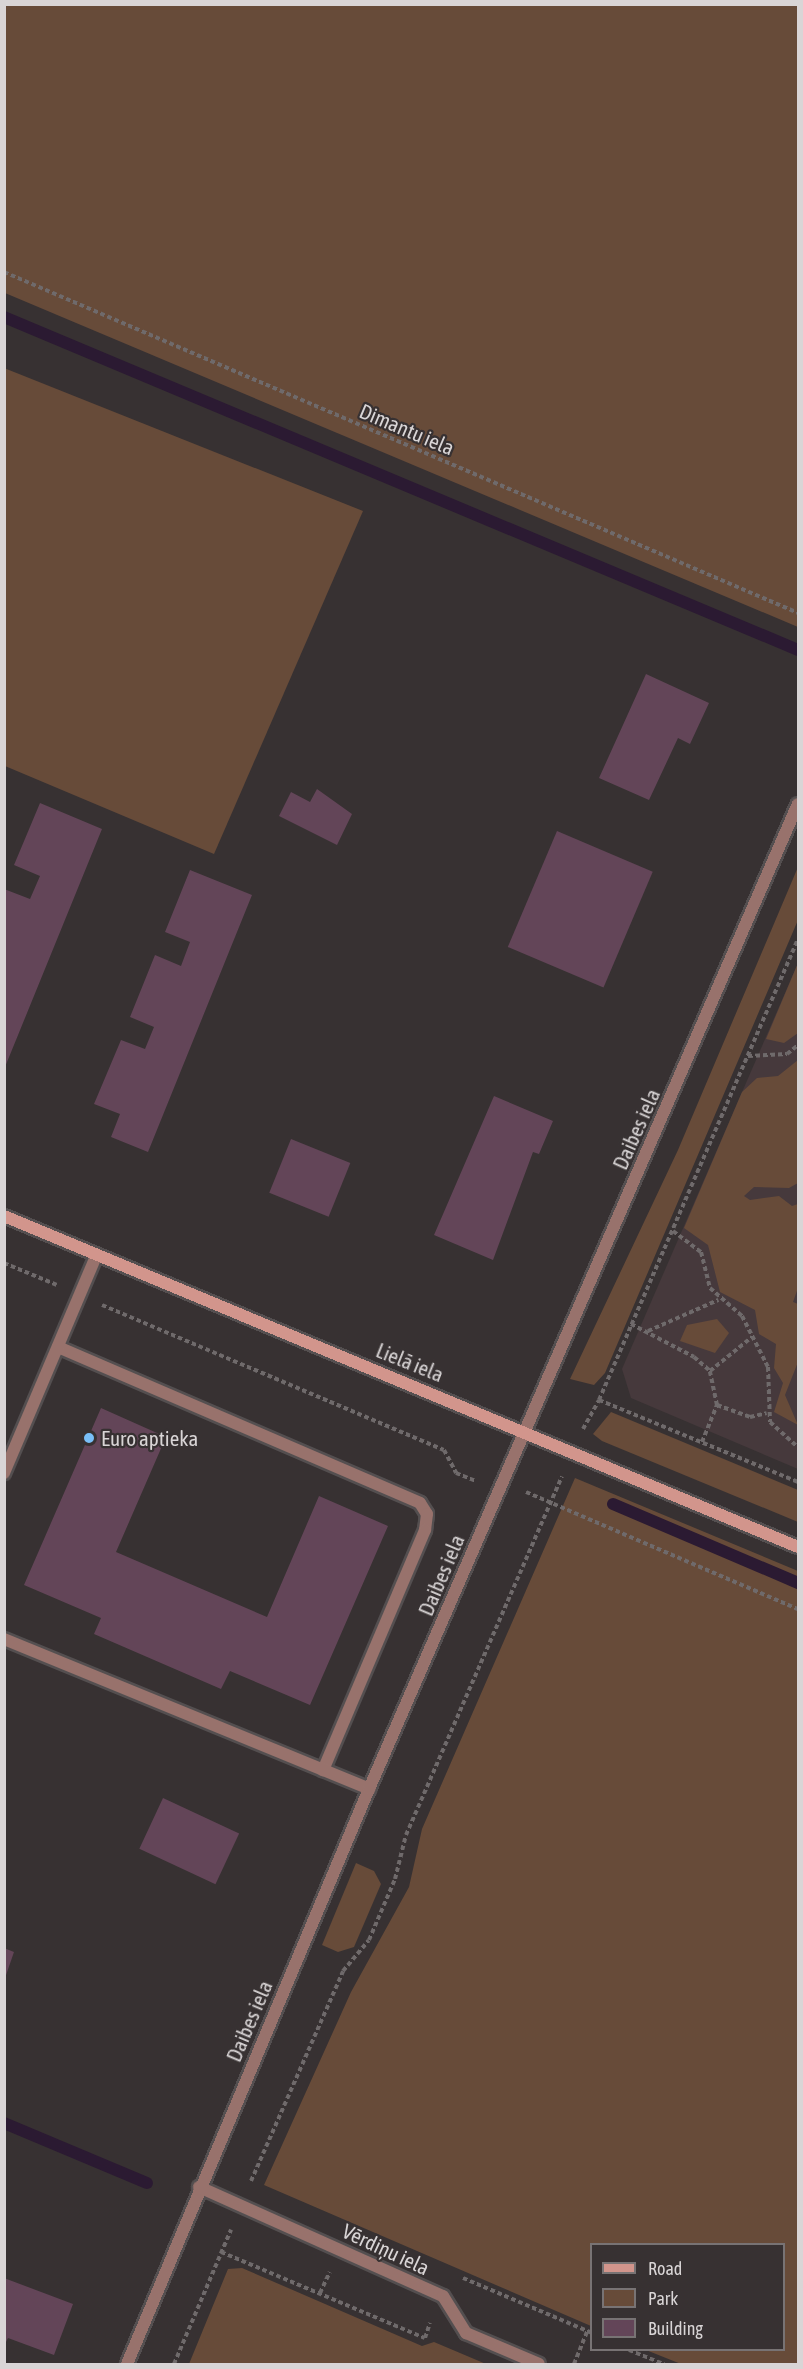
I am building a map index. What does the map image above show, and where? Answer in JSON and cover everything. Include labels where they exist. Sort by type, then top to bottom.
[{"type":"street","name":"Daibes iela","points":[[127,2364],[199,2187],[369,1789],[798,804]]},
{"type":"street","name":"Lielā iela","points":[[4,1216],[96,1256],[574,1450],[798,1547]]},
{"type":"street","points":[[4,1473],[96,1256]]},
{"type":"street","points":[[58,1347],[420,1503],[427,1514],[425,1530],[322,1770]]},
{"type":"street","points":[[4,1639],[369,1789]]},
{"type":"street","name":"Vērdiņu iela","points":[[199,2187],[443,2296],[466,2333],[539,2364]]},
{"type":"path","name":"Dimantu iela","points":[[4,272],[798,613]]},
{"type":"path","points":[[174,2364],[343,1971],[369,1940],[395,1879],[406,1835],[551,1502],[599,1400],[673,1231],[798,939]]},
{"type":"path","points":[[748,1057],[760,1052],[787,1054],[798,1045]]},
{"type":"path","points":[[673,1231],[701,1252],[718,1300],[742,1316],[771,1380],[767,1413]]},
{"type":"path","points":[[4,1263],[444,1450],[456,1473],[474,1481],[502,1481],[798,1609]]},
{"type":"path","points":[[648,1331],[718,1300]]},
{"type":"path","points":[[632,1324],[648,1331],[710,1371],[717,1405],[702,1442]]},
{"type":"path","points":[[710,1371],[752,1337]]},
{"type":"path","points":[[599,1400],[798,1482]]},
{"type":"path","points":[[717,1405],[750,1418],[767,1413]]},
{"type":"path","points":[[767,1413],[798,1445]]},
{"type":"path","points":[[221,2252],[424,2338],[443,2296]]},
{"type":"path","points":[[460,2276],[589,2332],[574,2364]]},
{"type":"path","points":[[634,2351],[664,2364]]},
{"type":"shaded area","points":[[798,963],[798,1469],[631,1398],[622,1369]]},
{"type":"green space","points":[[4,5],[798,5],[798,627],[5,293]]},
{"type":"green space","points":[[4,368],[363,511],[214,854],[5,766]]},
{"type":"green space","points":[[798,867],[798,920],[605,1373],[594,1385],[570,1379],[678,1150]]},
{"type":"green space","points":[[798,963],[798,1033],[784,1043],[766,1039]]},
{"type":"green space","points":[[798,1060],[798,1183],[789,1188],[754,1187],[744,1196],[750,1200],[779,1196],[792,1206],[798,1204],[798,1288],[793,1302],[798,1304],[798,1362],[785,1395],[798,1425],[774,1412],[783,1383],[774,1368],[776,1344],[759,1334],[755,1310],[720,1292],[708,1245],[684,1228],[742,1092],[757,1078],[778,1076]]},
{"type":"green space","points":[[717,1319],[729,1333],[715,1353],[680,1341],[687,1325]]},
{"type":"green space","points":[[611,1412],[798,1490],[798,1522],[602,1441],[593,1434]]},
{"type":"green space","points":[[575,1478],[798,1571],[798,2364],[681,2364],[648,2351],[785,2351],[785,2243],[590,2243],[590,2326],[264,2185],[351,1992],[409,1887],[422,1829]]},
{"type":"green space","points":[[356,1863],[374,1871],[381,1884],[354,1947],[338,1952],[322,1945]]},
{"type":"green space","points":[[242,2268],[422,2346],[434,2342],[486,2364],[189,2364],[228,2269]]},
{"type":"building","points":[[646,674],[709,703],[690,744],[678,738],[649,800],[599,778]]},
{"type":"building","points":[[317,789],[352,814],[337,845],[279,816],[291,792],[310,802]]},
{"type":"building","points":[[40,803],[102,829],[5,1067],[4,889],[30,899],[40,876],[14,865]]},
{"type":"building","points":[[557,831],[653,872],[604,988],[508,947]]},
{"type":"building","points":[[190,870],[252,895],[148,1152],[111,1137],[120,1114],[94,1104],[121,1040],[145,1049],[154,1027],[130,1017],[155,955],[181,966],[190,942],[165,932]]},
{"type":"building","points":[[494,1096],[553,1121],[539,1154],[533,1152],[493,1260],[434,1235]]},
{"type":"building","points":[[291,1139],[350,1163],[329,1217],[269,1193]]},
{"type":"building","points":[[101,1408],[166,1437],[116,1552],[267,1617],[319,1496],[388,1526],[310,1705],[230,1671],[221,1689],[94,1634],[101,1618],[24,1585]]},
{"type":"building","points":[[163,1798],[239,1833],[215,1884],[139,1849]]},
{"type":"building","points":[[4,1948],[14,1952],[5,1978],[4,1978]]},
{"type":"building","points":[[4,2278],[73,2304],[54,2355],[8,2338],[4,2346]]},
{"type":"waterway","points":[[4,317],[798,650]]},
{"type":"waterway","points":[[613,1504],[798,1583]]},
{"type":"waterway","points":[[4,2123],[147,2183]]},
{"type":"place","name":"Euro aptieka","points":[[89,1438]]}]
